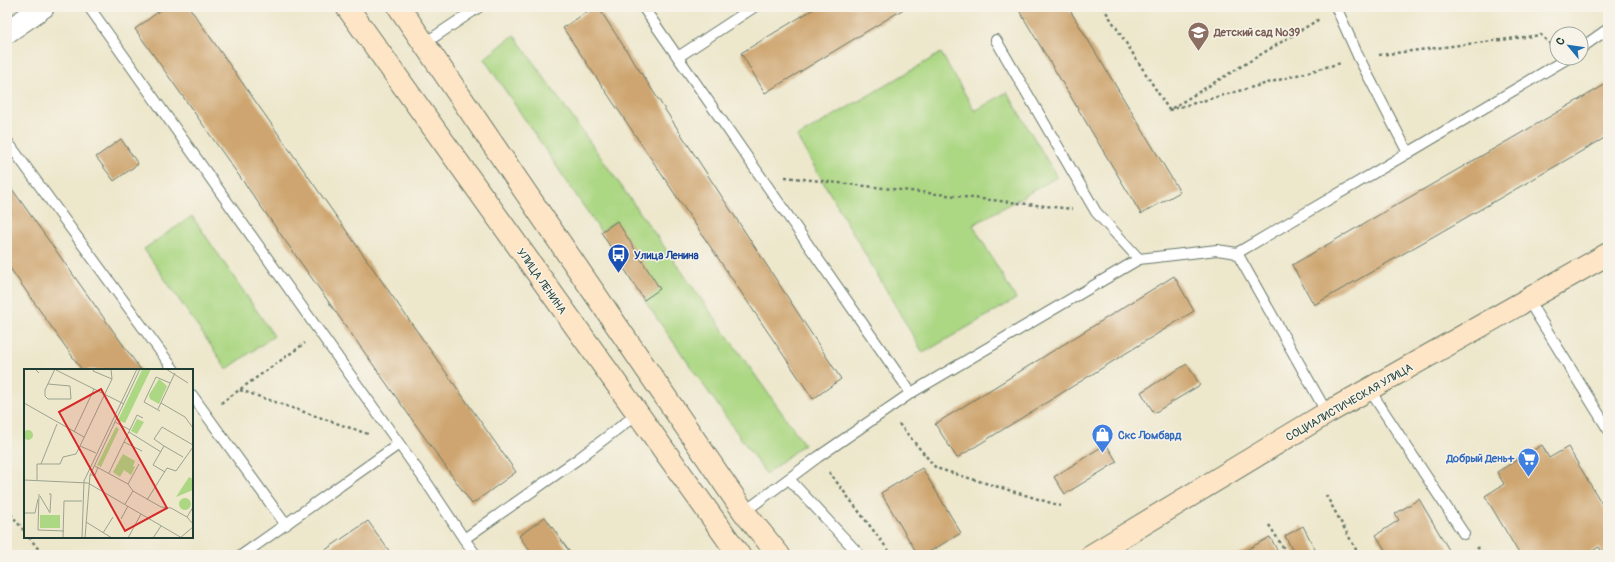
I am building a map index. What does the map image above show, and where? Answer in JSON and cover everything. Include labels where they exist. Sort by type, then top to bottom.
[{"type":"main road","name":"УЛИЦА ЛЕНИНА","points":[[347,7],[636,414],[739,555]]},
{"type":"main road","points":[[398,7],[425,43],[744,512],[779,555]]},
{"type":"main road","name":"СОЦИАЛИСТИЧЕСКАЯ УЛИЦА","points":[[1092,555],[1327,413],[1608,254]]},
{"type":"street","points":[[7,32],[43,7]]},
{"type":"lane","points":[[89,7],[429,486],[476,555]]},
{"type":"lane","points":[[425,43],[479,7]]},
{"type":"lane","points":[[643,7],[911,393]]},
{"type":"lane","points":[[678,57],[754,7]]},
{"type":"lane","points":[[1336,8],[1359,58],[1408,154]]},
{"type":"lane","points":[[1589,42],[1608,29]]},
{"type":"lane","points":[[996,40],[1096,212],[1138,259]]},
{"type":"lane","points":[[744,512],[818,457],[911,393],[1138,259],[1217,250],[1237,253],[1408,154],[1555,66]]},
{"type":"lane","points":[[7,141],[173,369]]},
{"type":"lane","points":[[1237,253],[1327,413]]},
{"type":"lane","points":[[1528,300],[1608,430]]},
{"type":"lane","points":[[1369,389],[1464,534]]},
{"type":"lane","points":[[193,396],[286,525]]},
{"type":"lane","points":[[464,539],[578,459],[636,414]]},
{"type":"lane","points":[[242,555],[399,444]]},
{"type":"lane","points":[[789,479],[857,552],[855,555]]},
{"type":"path","points":[[1103,7],[1169,110],[1336,8]]},
{"type":"path","points":[[758,174],[1096,212]]},
{"type":"path","points":[[206,414],[319,332]]},
{"type":"path","points":[[240,390],[399,444]]},
{"type":"path","points":[[886,410],[936,468],[1060,506]]},
{"type":"path","points":[[818,457],[892,555]]},
{"type":"path","points":[[1326,495],[1359,555]]},
{"type":"path","points":[[7,509],[24,531]]},
{"type":"path","points":[[1269,525],[1288,555]]},
{"type":"path","points":[[30,538],[43,555]]},
{"type":"green space","points":[[514,35],[804,444],[766,474],[644,300],[616,221],[601,232],[484,59]]},
{"type":"green space","points":[[941,53],[975,111],[1007,92],[1057,177],[973,225],[1016,299],[923,353],[797,137]]},
{"type":"green space","points":[[192,216],[274,336],[227,369],[144,249]]},
{"type":"building","points":[[165,7],[189,7],[516,472],[472,504],[135,29]]},
{"type":"building","points":[[594,7],[598,7],[841,379],[813,399],[563,28]]},
{"type":"building","points":[[817,7],[907,7],[765,93],[741,53]]},
{"type":"building","points":[[1017,7],[1068,7],[1180,192],[1141,214]]},
{"type":"building","points":[[1608,83],[1608,136],[1314,305],[1292,265]]},
{"type":"building","points":[[121,139],[138,164],[114,181],[96,157]]},
{"type":"building","points":[[7,182],[140,369],[81,369],[7,264]]},
{"type":"building","points":[[617,221],[660,289],[644,300],[601,232]]},
{"type":"building","points":[[1174,276],[1194,311],[957,458],[935,424]]},
{"type":"building","points":[[1187,364],[1200,385],[1154,413],[1141,392]]},
{"type":"building","points":[[1106,444],[1117,462],[1065,494],[1054,477]]},
{"type":"building","points":[[1542,445],[1549,458],[1568,447],[1608,514],[1608,555],[1604,555],[1599,547],[1586,555],[1520,555],[1485,496],[1504,484],[1497,472]]},
{"type":"building","points":[[922,468],[961,533],[924,555],[918,555],[881,493]]},
{"type":"building","points":[[1419,499],[1452,555],[1388,555],[1376,535],[1399,520],[1395,514]]},
{"type":"building","points":[[545,517],[572,555],[533,555],[519,536]]},
{"type":"building","points":[[368,521],[392,555],[318,555]]},
{"type":"building","points":[[1303,526],[1318,555],[1295,555],[1285,536]]},
{"type":"building","points":[[1270,537],[1280,555],[1237,555]]},
{"type":"place","name":"Детский сад №39","points":[[1198,52]]},
{"type":"place","name":"Улица Ленина","points":[[618,274]]},
{"type":"place","name":"Скс Ломбард","points":[[1103,454]]},
{"type":"place","name":"Добрый День+","points":[[1529,478]]}]
